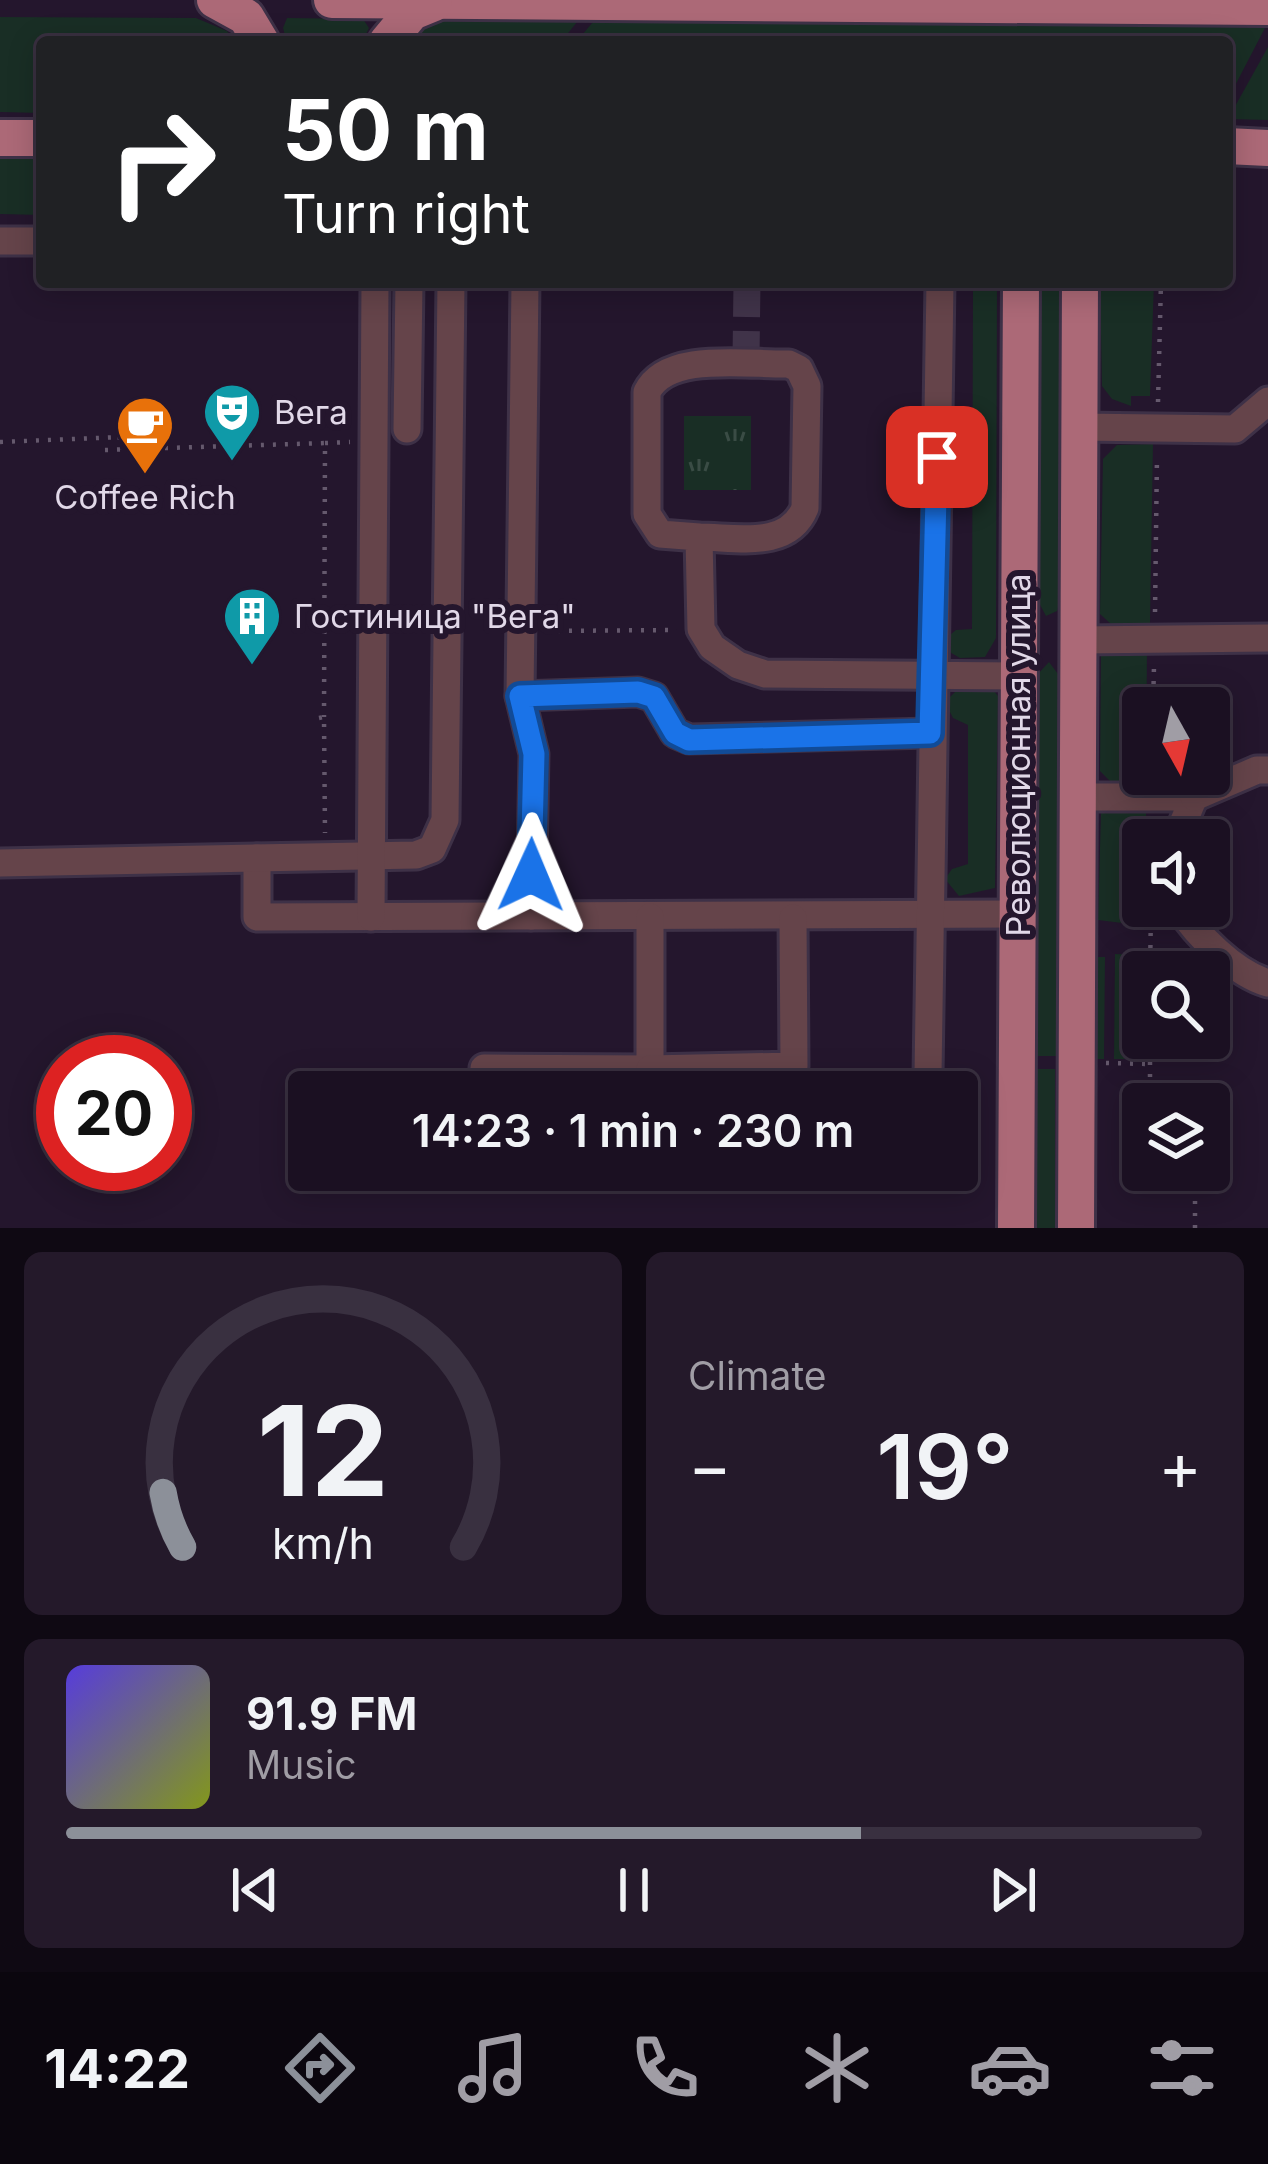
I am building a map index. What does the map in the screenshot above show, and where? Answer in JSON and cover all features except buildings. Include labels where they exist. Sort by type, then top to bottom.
[{"type":"main road","points":[[215,0],[246,17],[257,36]]},
{"type":"main road","points":[[332,0],[1268,7]]},
{"type":"main road","points":[[392,36],[412,11],[434,2]]},
{"type":"main road","points":[[0,138],[36,138]]},
{"type":"main road","points":[[1233,146],[1268,148]]},
{"type":"main road","name":"Революционная улица","points":[[1016,1228],[1021,288]]},
{"type":"main road","name":"Революционная улица","points":[[1076,1228],[1079,288]]},
{"type":"main road","points":[[1019,658],[1079,640]]},
{"type":"lane","points":[[0,241],[36,242]]},
{"type":"lane","points":[[371,917],[375,288]]},
{"type":"lane","points":[[407,429],[409,288]]},
{"type":"lane","points":[[0,863],[416,855],[432,849],[446,820],[451,288]]},
{"type":"lane","points":[[524,288],[520,696],[534,754],[531,916]]},
{"type":"lane","points":[[928,1071],[940,288]]},
{"type":"lane","points":[[789,364],[806,378],[805,508],[800,521],[775,538],[699,537],[660,534],[650,525],[647,392],[661,372],[673,368],[789,364]]},
{"type":"lane","points":[[1079,427],[1234,429],[1268,401]]},
{"type":"lane","points":[[699,537],[701,629],[712,647],[764,674],[934,676],[1019,658]]},
{"type":"lane","points":[[1079,640],[1268,638]]},
{"type":"lane","points":[[520,696],[638,692],[654,697],[675,733],[689,740],[930,733]]},
{"type":"lane","points":[[1078,797],[1194,797],[1257,770],[1268,770]]},
{"type":"lane","points":[[1185,819],[1194,797]]},
{"type":"lane","points":[[256,858],[257,917],[1017,914]]},
{"type":"lane","points":[[650,917],[650,1069]]},
{"type":"lane","points":[[484,1068],[794,1066],[794,918]]},
{"type":"lane","points":[[1193,927],[1244,972],[1268,982]]},
{"type":"path","points":[[1154,687],[1161,288]]},
{"type":"path","points":[[119,428],[119,449]]},
{"type":"path","points":[[233,446],[234,428]]},
{"type":"path","points":[[0,442],[120,437]]},
{"type":"path","points":[[105,450],[326,442],[325,817]]},
{"type":"path","points":[[520,632],[701,629]]},
{"type":"path","points":[[1149,1059],[1149,1083]]},
{"type":"path","points":[[1095,1063],[1149,1064]]},
{"type":"path","points":[[1195,1191],[1195,1228]]},
{"type":"green space","points":[[0,17],[196,18],[231,36],[36,36],[36,113],[0,112]]},
{"type":"green space","points":[[287,18],[363,19],[369,28],[365,36],[285,36]]},
{"type":"green space","points":[[442,21],[577,22],[566,36],[414,36],[419,29]]},
{"type":"green space","points":[[593,22],[1266,26],[1233,89],[1233,36],[581,36]]},
{"type":"green space","points":[[1268,47],[1268,120],[1233,119],[1233,110]]},
{"type":"green space","points":[[0,154],[36,154],[36,215],[0,214]]},
{"type":"green space","points":[[973,288],[997,288],[996,638],[985,657],[960,658],[946,650],[945,639],[956,630],[972,629]]},
{"type":"green space","points":[[1038,288],[1060,288],[1060,601],[1057,611],[1046,616],[1038,601]]},
{"type":"green space","points":[[1100,288],[1154,288],[1150,396],[1131,396],[1131,406],[1112,399],[1102,386]]},
{"type":"green space","points":[[684,416],[751,416],[751,490],[684,490]]},
{"type":"green space","points":[[1153,444],[1150,624],[1111,624],[1100,614],[1103,459],[1117,445]]},
{"type":"green space","points":[[1147,647],[1147,687],[1122,687],[1122,785],[1114,785],[1100,771],[1101,653]]},
{"type":"green space","points":[[1049,662],[1058,674],[1056,1056],[1035,1056],[1038,674]]},
{"type":"green space","points":[[990,686],[998,696],[995,888],[959,896],[945,879],[952,869],[968,864],[968,725],[953,718],[945,702],[960,687]]},
{"type":"green space","points":[[1146,802],[1146,819],[1122,819],[1122,923],[1098,920],[1101,812],[1106,807]]},
{"type":"green space","points":[[1115,954],[1122,954],[1122,1059],[1114,1059]]},
{"type":"green space","points":[[1098,957],[1105,957],[1104,1059],[1097,1059]]},
{"type":"green space","points":[[1035,1069],[1055,1069],[1055,1228],[1034,1228]]},
{"type":"tunnel","points":[[746,358],[747,288]]},
{"type":"place","name":"Вега","points":[[232,463]]},
{"type":"place","name":"Coffee Rich","points":[[145,476]]},
{"type":"place","name":"Гостиница \"Вега\"","points":[[252,667]]},
{"type":"route","points":[[531,875],[534,754],[520,696],[638,692],[654,697],[675,733],[689,740],[930,733],[937,457]]}]
